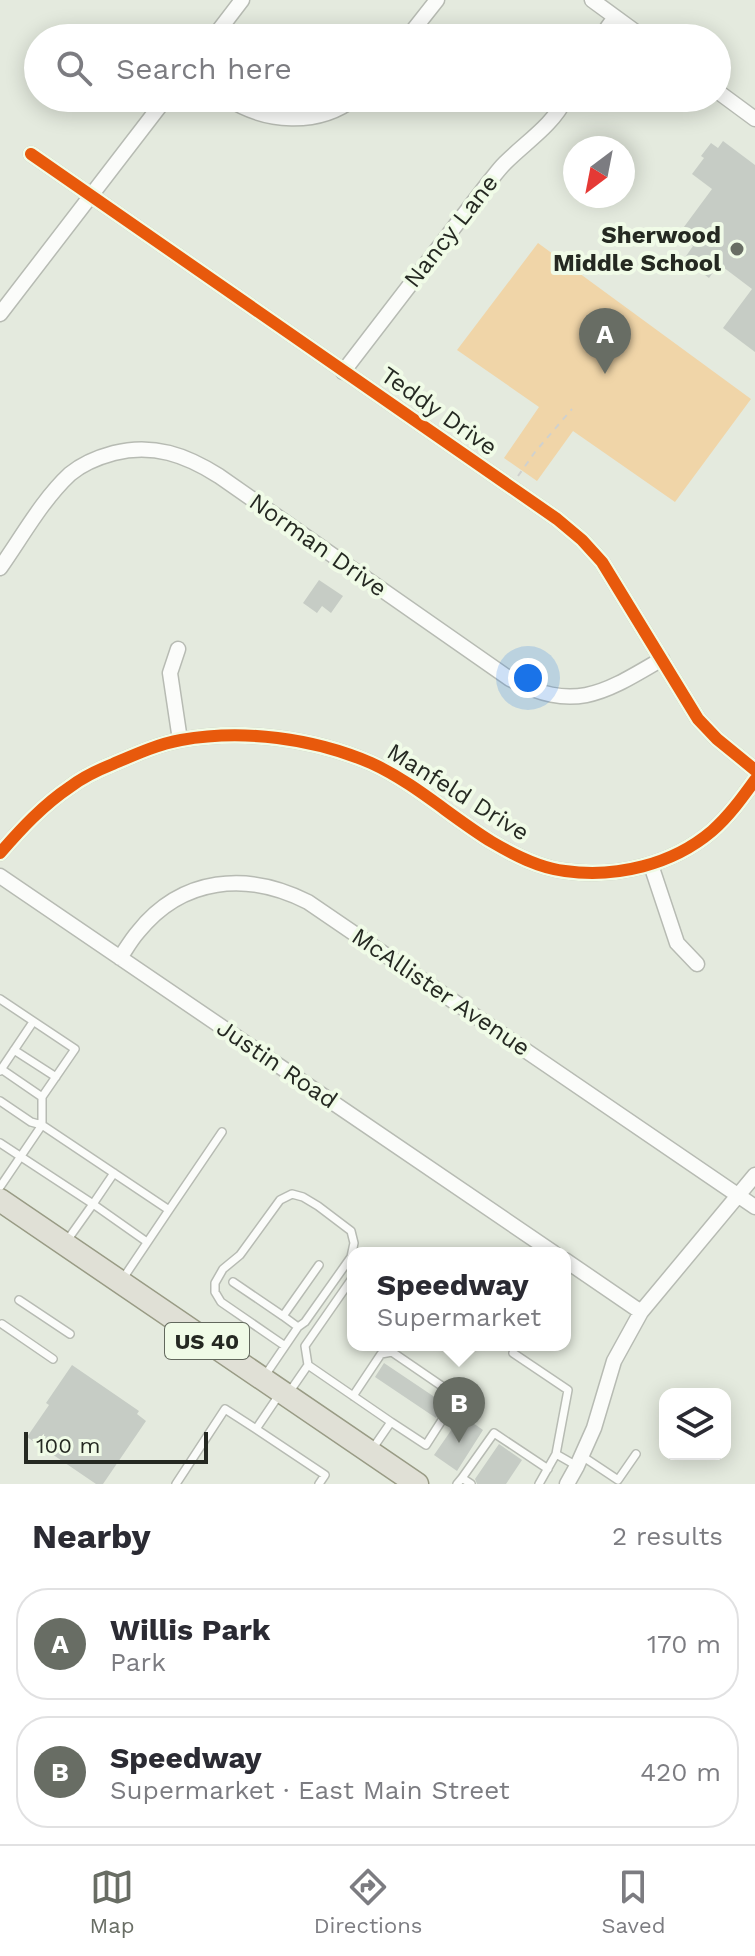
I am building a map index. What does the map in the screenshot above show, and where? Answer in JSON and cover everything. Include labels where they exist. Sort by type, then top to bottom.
[{"type":"main road","name":"US 40","points":[[0,1200],[417,1484]]},
{"type":"street","points":[[224,24],[242,0]]},
{"type":"street","points":[[418,24],[437,0]]},
{"type":"street","points":[[592,0],[625,24]]},
{"type":"street","points":[[610,24],[615,17]]},
{"type":"street","points":[[731,101],[755,119]]},
{"type":"street","points":[[0,314],[155,112]]},
{"type":"street","points":[[255,112],[285,119],[326,112]]},
{"type":"street","name":"Nancy Lane","points":[[343,372],[489,182],[504,164],[545,129],[558,112]]},
{"type":"street","name":"Teddy Drive","points":[[31,154],[557,519],[602,562],[687,704],[707,730],[755,770]]},
{"type":"street","name":"Norman Drive","points":[[0,568],[46,502],[72,473],[105,455],[147,448],[187,458],[219,476],[510,679],[529,689],[579,697],[615,686],[662,659]]},
{"type":"street","points":[[178,649],[170,673],[180,740]]},
{"type":"street","name":"Manfeld Drive","points":[[0,853],[29,821],[72,785],[132,756],[180,740],[236,735],[268,737],[344,752],[398,777],[493,843],[526,860],[564,871],[637,869],[672,856],[711,832],[755,780]]},
{"type":"street","points":[[651,865],[677,943],[697,964]]},
{"type":"street","name":"Justin Road","points":[[0,876],[545,1247]]},
{"type":"street","name":"McAllister Avenue","points":[[120,958],[150,918],[186,893],[226,883],[272,886],[289,892],[755,1207]]},
{"type":"street","points":[[567,1484],[594,1428],[614,1361],[641,1312],[755,1175]]},
{"type":"street","points":[[571,1264],[641,1312]]},
{"type":"lane","points":[[0,999],[75,1049],[42,1097],[42,1125],[0,1187]]},
{"type":"lane","points":[[33,1022],[0,1070],[42,1097]]},
{"type":"lane","points":[[14,1050],[56,1077]]},
{"type":"lane","points":[[0,1101],[31,1122],[42,1125],[169,1210]]},
{"type":"lane","points":[[120,1282],[222,1132]]},
{"type":"lane","points":[[0,1143],[147,1242]]},
{"type":"lane","points":[[65,1244],[114,1173]]},
{"type":"lane","points":[[285,1346],[221,1302],[215,1292],[215,1283],[223,1269],[240,1255],[280,1200],[292,1194],[318,1206],[351,1231],[353,1247]]},
{"type":"lane","points":[[262,1379],[347,1263]]},
{"type":"lane","points":[[283,1316],[319,1265]]},
{"type":"lane","points":[[233,1282],[298,1327]]},
{"type":"lane","points":[[347,1286],[305,1346],[308,1365],[353,1396],[391,1422],[426,1445],[453,1403],[449,1391],[392,1352],[381,1354],[353,1396]]},
{"type":"lane","points":[[19,1300],[70,1334]]},
{"type":"lane","points":[[2,1324],[53,1359]]},
{"type":"lane","points":[[513,1353],[568,1390],[556,1454],[539,1484]]},
{"type":"lane","points":[[256,1429],[308,1365]]},
{"type":"lane","points":[[177,1483],[225,1409],[325,1475],[319,1484]]},
{"type":"lane","points":[[370,1452],[391,1422]]},
{"type":"lane","points":[[471,1484],[460,1481],[494,1433],[548,1469]]},
{"type":"lane","points":[[556,1454],[579,1461],[618,1480],[636,1454]]},
{"type":"path","points":[[511,487],[535,452],[572,409]]},
{"type":"shaded area","points":[[538,243],[751,399],[675,502],[573,431],[537,481],[504,458],[539,407],[457,350]]},
{"type":"building","points":[[723,141],[755,165],[755,352],[723,328],[752,289],[719,264],[709,278],[684,259],[693,246],[678,235],[712,189],[692,174],[711,143],[718,148]]},
{"type":"building","points":[[319,580],[343,596],[331,613],[322,606],[317,613],[303,603]]},
{"type":"building","points":[[384,1363],[445,1404],[436,1418],[375,1377]]},
{"type":"building","points":[[72,1365],[139,1411],[137,1414],[146,1421],[103,1484],[96,1484],[27,1437]]},
{"type":"building","points":[[456,1411],[483,1430],[457,1471],[434,1455],[452,1429],[446,1425]]},
{"type":"building","points":[[499,1444],[522,1460],[506,1484],[477,1484],[475,1479]]},
{"type":"cycle path","points":[[31,154],[557,519],[582,540],[602,562],[698,719],[755,770]]},
{"type":"cycle path","points":[[0,853],[42,809],[85,777],[155,747],[205,737],[278,738],[349,754],[403,780],[492,842],[518,856],[555,869],[584,873],[643,866],[679,853],[712,831],[755,780]]},
{"type":"place","name":"Sherwood Middle School","points":[[737,249]]},
{"type":"place","name":"Willis Park","points":[[605,374]]},
{"type":"place","name":"Speedway","points":[[459,1443]]}]
